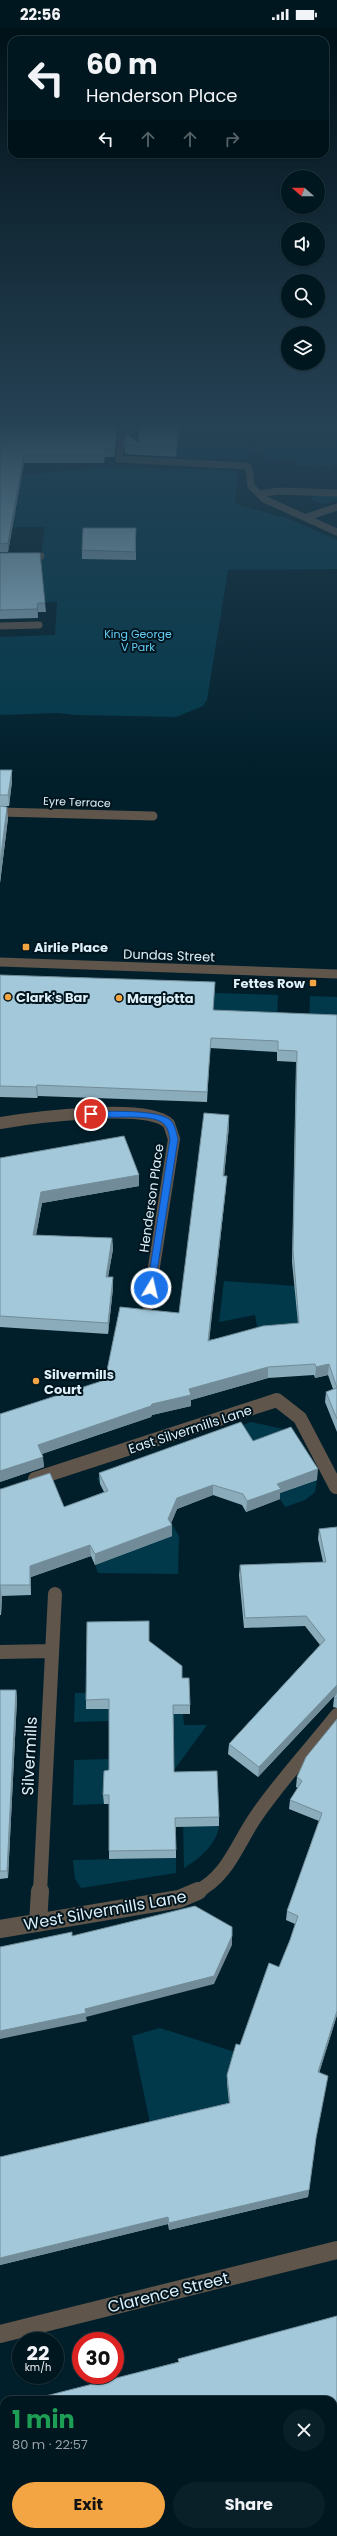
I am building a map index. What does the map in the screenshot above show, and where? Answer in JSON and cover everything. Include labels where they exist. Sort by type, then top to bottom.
[{"type":"street","points":[[0,557],[42,556]]},
{"type":"street","points":[[0,626],[40,625]]},
{"type":"street","name":"Eyre Terrace","points":[[0,812],[153,816]]},
{"type":"street","name":"Dundas Street","points":[[0,962],[337,974]]},
{"type":"street","name":"Henderson Place","points":[[0,1123],[32,1118],[102,1113],[154,1117],[166,1121],[171,1127],[174,1139],[148,1305]]},
{"type":"street","name":"East Silvermills Lane","points":[[22,1484],[278,1400],[300,1418],[336,1487]]},
{"type":"street","name":"Silvermills","points":[[38,1923],[56,1594]]},
{"type":"street","points":[[0,1652],[52,1651]]},
{"type":"street","name":"West Silvermills Lane","points":[[0,1929],[179,1899],[208,1886],[221,1875],[257,1815],[337,1715]]},
{"type":"street","name":"Clarence Street","points":[[0,2334],[337,2250]]},
{"type":"green space","name":"King George V Park","points":[[43,544],[337,544],[337,569],[228,570],[207,700],[203,706],[176,717],[75,715],[58,713],[0,715],[0,637],[55,635],[57,602],[0,601],[40,563]]},
{"type":"green space","points":[[214,993],[278,995],[277,1024],[212,1021]]},
{"type":"green space","points":[[310,996],[337,997],[337,1026],[309,1027]]},
{"type":"green space","points":[[224,1281],[295,1286],[314,1335],[259,1337],[255,1315],[219,1322]]},
{"type":"green space","points":[[251,1422],[284,1429],[290,1438],[100,1484],[97,1478]]},
{"type":"green space","points":[[317,1480],[315,1492],[305,1500],[285,1507],[277,1494]]},
{"type":"green space","points":[[171,1523],[179,1536],[178,1574],[98,1573],[95,1565],[171,1536]]},
{"type":"green space","points":[[75,1693],[87,1693],[87,1709],[110,1709],[110,1721],[74,1722]]},
{"type":"green space","points":[[173,1714],[183,1714],[184,1725],[207,1725],[174,1770]]},
{"type":"green space","points":[[110,1759],[110,1779],[104,1780],[104,1804],[73,1805],[74,1760]]},
{"type":"green space","points":[[183,1820],[191,1826],[219,1826],[218,1833],[211,1845],[201,1856],[184,1868]]},
{"type":"green space","points":[[176,1858],[176,1873],[81,1888],[75,1879],[73,1860]]},
{"type":"green space","points":[[160,2028],[235,2052],[230,2069],[228,2086],[235,2109],[151,2128],[132,2036]]},
{"type":"building","points":[[82,544],[135,544],[135,552],[82,550]]},
{"type":"building","points":[[0,553],[40,553],[45,603],[38,603],[37,609],[0,610]]},
{"type":"building","points":[[0,770],[12,770],[8,795],[0,795]]},
{"type":"building","points":[[0,806],[7,807],[0,863]]},
{"type":"building","points":[[0,975],[215,982],[213,1010],[337,1015],[337,1388],[329,1364],[316,1367],[315,1364],[268,1367],[189,1389],[191,1395],[152,1404],[151,1406],[38,1445],[43,1457],[0,1471],[0,1414],[105,1380],[120,1307],[179,1313],[204,1113],[229,1115],[223,1176],[227,1176],[208,1341],[263,1326],[299,1323],[293,1251],[297,1051],[278,1050],[278,1041],[211,1038],[207,1092],[37,1085],[36,1087],[0,1086]]},
{"type":"building","points":[[124,1136],[139,1175],[41,1192],[33,1235],[112,1238],[106,1277],[113,1277],[108,1323],[0,1316],[0,1158]]},
{"type":"building","points":[[337,1388],[337,1419],[326,1392]]},
{"type":"building","points":[[241,1422],[253,1441],[291,1427],[318,1469],[277,1484],[281,1489],[247,1501],[243,1494],[213,1485],[177,1498],[168,1519],[172,1525],[95,1554],[90,1545],[30,1566],[30,1585],[0,1585],[0,1489],[50,1473],[64,1507],[108,1491],[99,1473]]},
{"type":"building","points":[[337,1527],[337,1685],[259,1767],[229,1744],[325,1640],[306,1616],[245,1618],[240,1565],[326,1562],[319,1529]]},
{"type":"building","points":[[149,1621],[149,1641],[182,1666],[182,1678],[189,1678],[190,1705],[173,1705],[174,1772],[217,1771],[219,1817],[175,1818],[176,1850],[109,1851],[109,1795],[103,1795],[104,1771],[109,1770],[109,1699],[86,1700],[87,1622]]},
{"type":"building","points":[[0,1690],[16,1690],[7,1871],[0,1871]]},
{"type":"building","points":[[337,1719],[337,2011],[318,2072],[328,2076],[316,2138],[309,2190],[169,2223],[168,2217],[0,2258],[0,2157],[230,2103],[227,2075],[236,2044],[240,2045],[269,1963],[279,1967],[290,1940],[298,1916],[287,1911],[322,1813],[290,1800],[302,1781],[297,1777],[306,1757]]},
{"type":"building","points":[[195,1906],[232,1927],[232,1936],[214,1976],[85,2009],[86,2013],[0,2031],[0,1947],[72,1932],[72,1936]]},
{"type":"building","points":[[337,2316],[337,2396],[46,2396],[93,2384],[124,2384],[124,2376],[179,2362],[178,2359]]},
{"type":"place","name":"Airlie Place","points":[[26,947]]},
{"type":"place","name":"Fettes Row","points":[[313,983]]},
{"type":"place","name":"Clark's Bar","points":[[8,997]]},
{"type":"place","name":"Margiotta","points":[[119,998]]},
{"type":"place","name":"Silvermills Court","points":[[36,1381]]},
{"type":"route","points":[[91,1114],[128,1114],[154,1117],[166,1121],[171,1127],[174,1139],[151,1288]]}]
